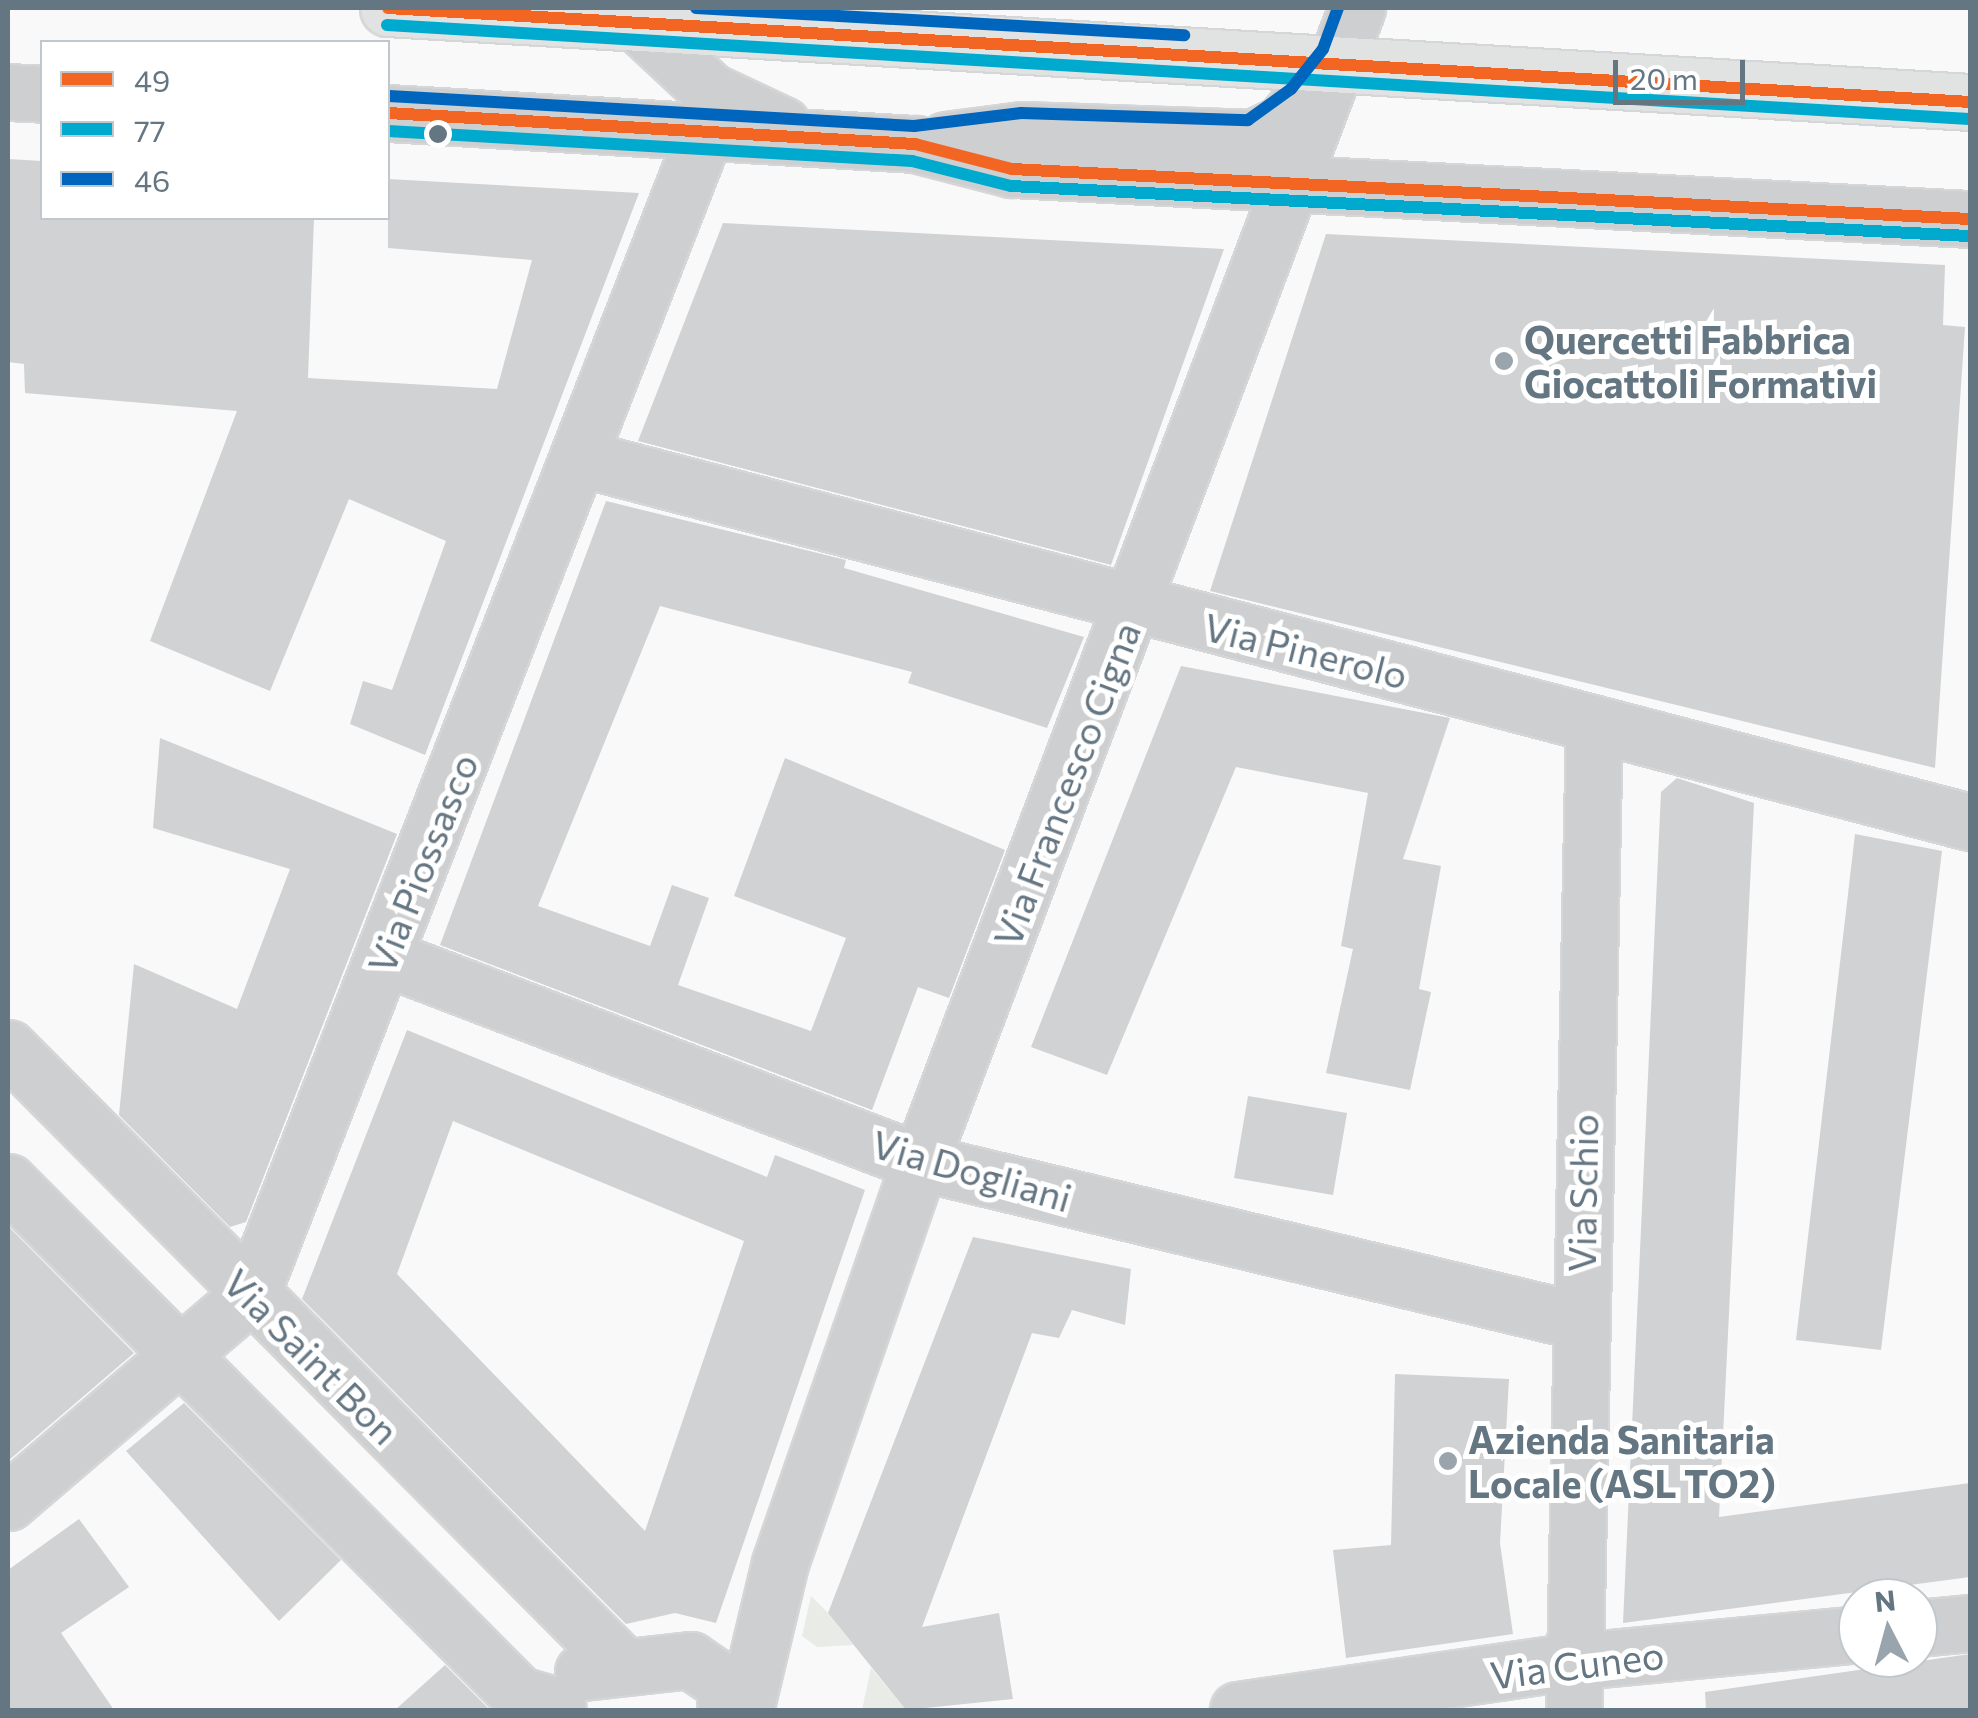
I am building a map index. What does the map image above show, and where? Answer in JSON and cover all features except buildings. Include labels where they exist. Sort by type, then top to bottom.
[{"type":"main road","points":[[388,8],[1338,58],[1970,102]]},
{"type":"street","name":"Via Francesco Cigna","points":[[723,1702],[755,1592],[780,1563],[920,1162],[1136,606],[1357,8]]},
{"type":"street","points":[[637,24],[710,92],[813,136]]},
{"type":"street","points":[[915,144],[1022,130],[1252,138],[1282,124],[1338,58]]},
{"type":"street","points":[[8,92],[40,94]]},
{"type":"street","points":[[390,113],[915,144],[1012,169],[1293,178],[1970,219]]},
{"type":"street","name":"Via Piossasco","points":[[8,1502],[217,1324],[384,957],[584,459],[705,132]]},
{"type":"street","points":[[1910,215],[1970,250]]},
{"type":"street","name":"Via Pinerolo","points":[[584,459],[1970,822]]},
{"type":"street","name":"Via Schio","points":[[1571,1686],[1594,724]]},
{"type":"street","name":"Via Dogliani","points":[[384,957],[920,1162],[1579,1320]]},
{"type":"street","name":"Via Saint Bon","points":[[8,1048],[217,1324],[519,1695],[556,1708]]},
{"type":"street","name":"Via Saint Bon","points":[[8,1182],[217,1324],[618,1662]]},
{"type":"street","points":[[1938,1626],[1970,1624]]},
{"type":"street","name":"Via Cuneo","points":[[1238,1710],[1571,1686],[1838,1638]]},
{"type":"street","points":[[556,1708],[586,1669],[618,1662],[690,1660],[723,1702]]},
{"type":"shaded area","points":[[811,1596],[853,1645],[817,1647],[802,1636]]},
{"type":"shaded area","points":[[871,1668],[906,1710],[862,1710]]},
{"type":"transit line","name":"49","points":[[388,8],[1970,102]]},
{"type":"transit line","name":"46","points":[[696,8],[1184,35]]},
{"type":"transit line","name":"46","points":[[390,96],[914,126],[1021,113],[1248,120],[1291,89],[1323,49],[1338,8]]},
{"type":"transit line","name":"77","points":[[387,25],[1969,119]]},
{"type":"transit line","name":"49","points":[[390,113],[915,144],[1012,169],[1970,219]]},
{"type":"transit line","name":"77","points":[[390,131],[912,161],[1011,186],[1969,236]]},
{"type":"place","name":"Quercetti Fabbrica Giocattoli Formativi","points":[[1504,361]]},
{"type":"place","name":"Azienda Sanitaria Locale (ASL TO2)","points":[[1448,1461]]}]
